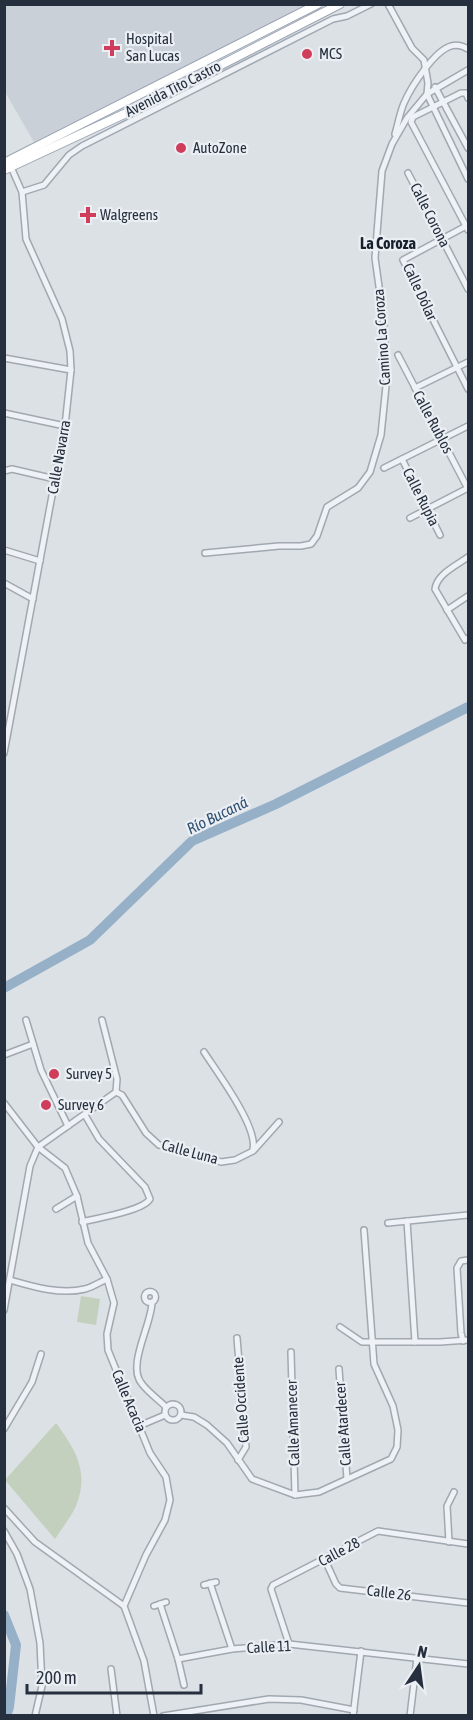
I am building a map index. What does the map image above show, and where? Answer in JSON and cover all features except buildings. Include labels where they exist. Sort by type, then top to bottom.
[{"type":"main road","name":"Avenida Tito Castro","points":[[7,167],[318,4]]},
{"type":"main road","name":"Avenida Tito Castro","points":[[7,167],[137,108],[340,4]]},
{"type":"street","points":[[22,192],[44,185],[69,155],[82,146],[333,19],[347,16],[371,4]]},
{"type":"street","points":[[388,5],[412,48],[424,60],[428,83],[427,94],[432,108],[468,179]]},
{"type":"street","points":[[392,144],[403,104],[426,68],[443,50],[453,45],[468,49]]},
{"type":"street","name":"Camino La Coroza","points":[[205,553],[311,544],[317,536],[327,507],[358,488],[370,472],[381,435],[387,376],[383,315],[375,258],[382,171],[392,144],[406,118],[427,94],[468,70]]},
{"type":"street","points":[[428,83],[436,88],[468,148]]},
{"type":"street","points":[[468,98],[466,93],[461,93],[413,117],[411,122],[468,227]]},
{"type":"street","name":"Calle Navarra","points":[[4,753],[65,426],[71,370],[70,351],[62,320],[26,238],[22,192],[7,167]]},
{"type":"street","name":"Calle Corona","points":[[408,173],[468,289]]},
{"type":"street","name":"Calle Dólar","points":[[468,227],[403,260],[468,389]]},
{"type":"street","name":"Calle Rublos","points":[[398,355],[468,489]]},
{"type":"street","points":[[4,358],[71,370]]},
{"type":"street","points":[[416,388],[468,362]]},
{"type":"street","points":[[4,413],[65,426]]},
{"type":"street","points":[[384,468],[468,426]]},
{"type":"street","name":"Calle Rupia","points":[[402,459],[440,535]]},
{"type":"street","points":[[4,471],[12,470],[55,479]]},
{"type":"street","points":[[410,518],[468,489]]},
{"type":"street","points":[[4,550],[40,561]]},
{"type":"street","points":[[468,557],[440,578],[435,590],[465,640],[468,638]]},
{"type":"street","points":[[4,583],[33,599]]},
{"type":"street","points":[[447,610],[468,596]]},
{"type":"street","points":[[26,1020],[41,1070],[68,1126]]},
{"type":"street","points":[[4,1310],[30,1166],[38,1147],[116,1092],[117,1079],[102,1020]]},
{"type":"street","points":[[4,1055],[33,1044]]},
{"type":"street","points":[[204,1052],[240,1107],[255,1142],[253,1151]]},
{"type":"street","name":"Calle Luna","points":[[116,1092],[122,1095],[146,1133],[159,1145],[178,1148],[221,1162],[234,1160],[253,1151],[279,1122]]},
{"type":"street","name":"Calle Acacia","points":[[4,1103],[38,1147],[65,1168],[77,1196],[88,1243],[107,1278],[114,1303],[106,1334],[108,1350],[150,1453],[166,1477],[170,1500],[165,1520],[124,1606]]},
{"type":"street","points":[[82,1222],[142,1206],[150,1199],[145,1186],[99,1139],[85,1115]]},
{"type":"street","points":[[56,1209],[77,1196]]},
{"type":"street","points":[[388,1223],[468,1215]]},
{"type":"street","points":[[407,1221],[415,1342]]},
{"type":"street","points":[[166,1407],[165,1414],[173,1421],[181,1415],[194,1418],[207,1425],[227,1443],[252,1479],[295,1495],[319,1492],[391,1460],[397,1447],[398,1430],[393,1406],[374,1364],[364,1230]]},
{"type":"street","points":[[466,1340],[460,1334],[457,1268],[461,1262],[468,1260]]},
{"type":"street","points":[[4,1269],[12,1270]]},
{"type":"street","points":[[10,1280],[42,1289],[69,1291],[87,1289],[107,1278]]},
{"type":"street","points":[[152,1302],[152,1311],[137,1359],[136,1370],[140,1383],[166,1407]]},
{"type":"street","points":[[340,1328],[362,1342],[466,1340]]},
{"type":"street","name":"Calle Occidente","points":[[237,1338],[246,1447],[238,1460]]},
{"type":"street","name":"Calle Amanecer","points":[[291,1352],[295,1495]]},
{"type":"street","points":[[4,1429],[32,1382],[41,1354]]},
{"type":"street","name":"Calle Atardecer","points":[[339,1369],[347,1479]]},
{"type":"street","points":[[166,1407],[171,1404],[178,1406],[181,1415]]},
{"type":"street","points":[[139,1426],[165,1414]]},
{"type":"street","points":[[449,1542],[447,1506],[454,1492]]},
{"type":"street","points":[[4,1508],[35,1542],[124,1606],[144,1661],[154,1716]]},
{"type":"street","points":[[4,1531],[17,1554],[30,1589],[40,1643],[42,1686],[35,1716]]},
{"type":"street","name":"Calle 28","points":[[289,1644],[271,1589],[273,1585],[378,1531],[468,1544]]},
{"type":"street","name":"Calle 26","points":[[325,1560],[340,1588],[468,1603]]},
{"type":"street","points":[[210,1583],[232,1649]]},
{"type":"street","points":[[160,1604],[184,1685]]},
{"type":"street","name":"Calle 11","points":[[178,1659],[232,1649],[289,1644],[468,1664]]},
{"type":"street","points":[[163,1716],[269,1699],[301,1700],[353,1713],[361,1651]]},
{"type":"street","points":[[410,1716],[417,1658]]},
{"type":"street","points":[[111,1670],[117,1716]]},
{"type":"shaded area","name":"Hospital San Lucas","points":[[4,5],[307,5],[34,142],[5,92]]},
{"type":"green space","points":[[81,1296],[100,1299],[96,1325],[77,1322]]},
{"type":"green space","points":[[56,1423],[74,1452],[81,1472],[81,1482],[76,1506],[55,1539],[5,1480]]},
{"type":"waterway","name":"Río Bucaná","points":[[4,988],[90,940],[192,841],[276,804],[468,707]]},
{"type":"waterway","name":"Río Bucaná","points":[[4,1615],[16,1645],[6,1716]]},
{"type":"place","name":"Hospital San Lucas","points":[[112,48]]},
{"type":"place","name":"MCS","points":[[307,54]]},
{"type":"place","name":"AutoZone","points":[[181,148]]},
{"type":"place","name":"Walgreens","points":[[88,215]]},
{"type":"place","name":"Survey 5","points":[[54,1074]]},
{"type":"place","name":"Survey 6","points":[[46,1105]]},
{"type":"district","name":"La Coroza","points":[[388,243]]}]
